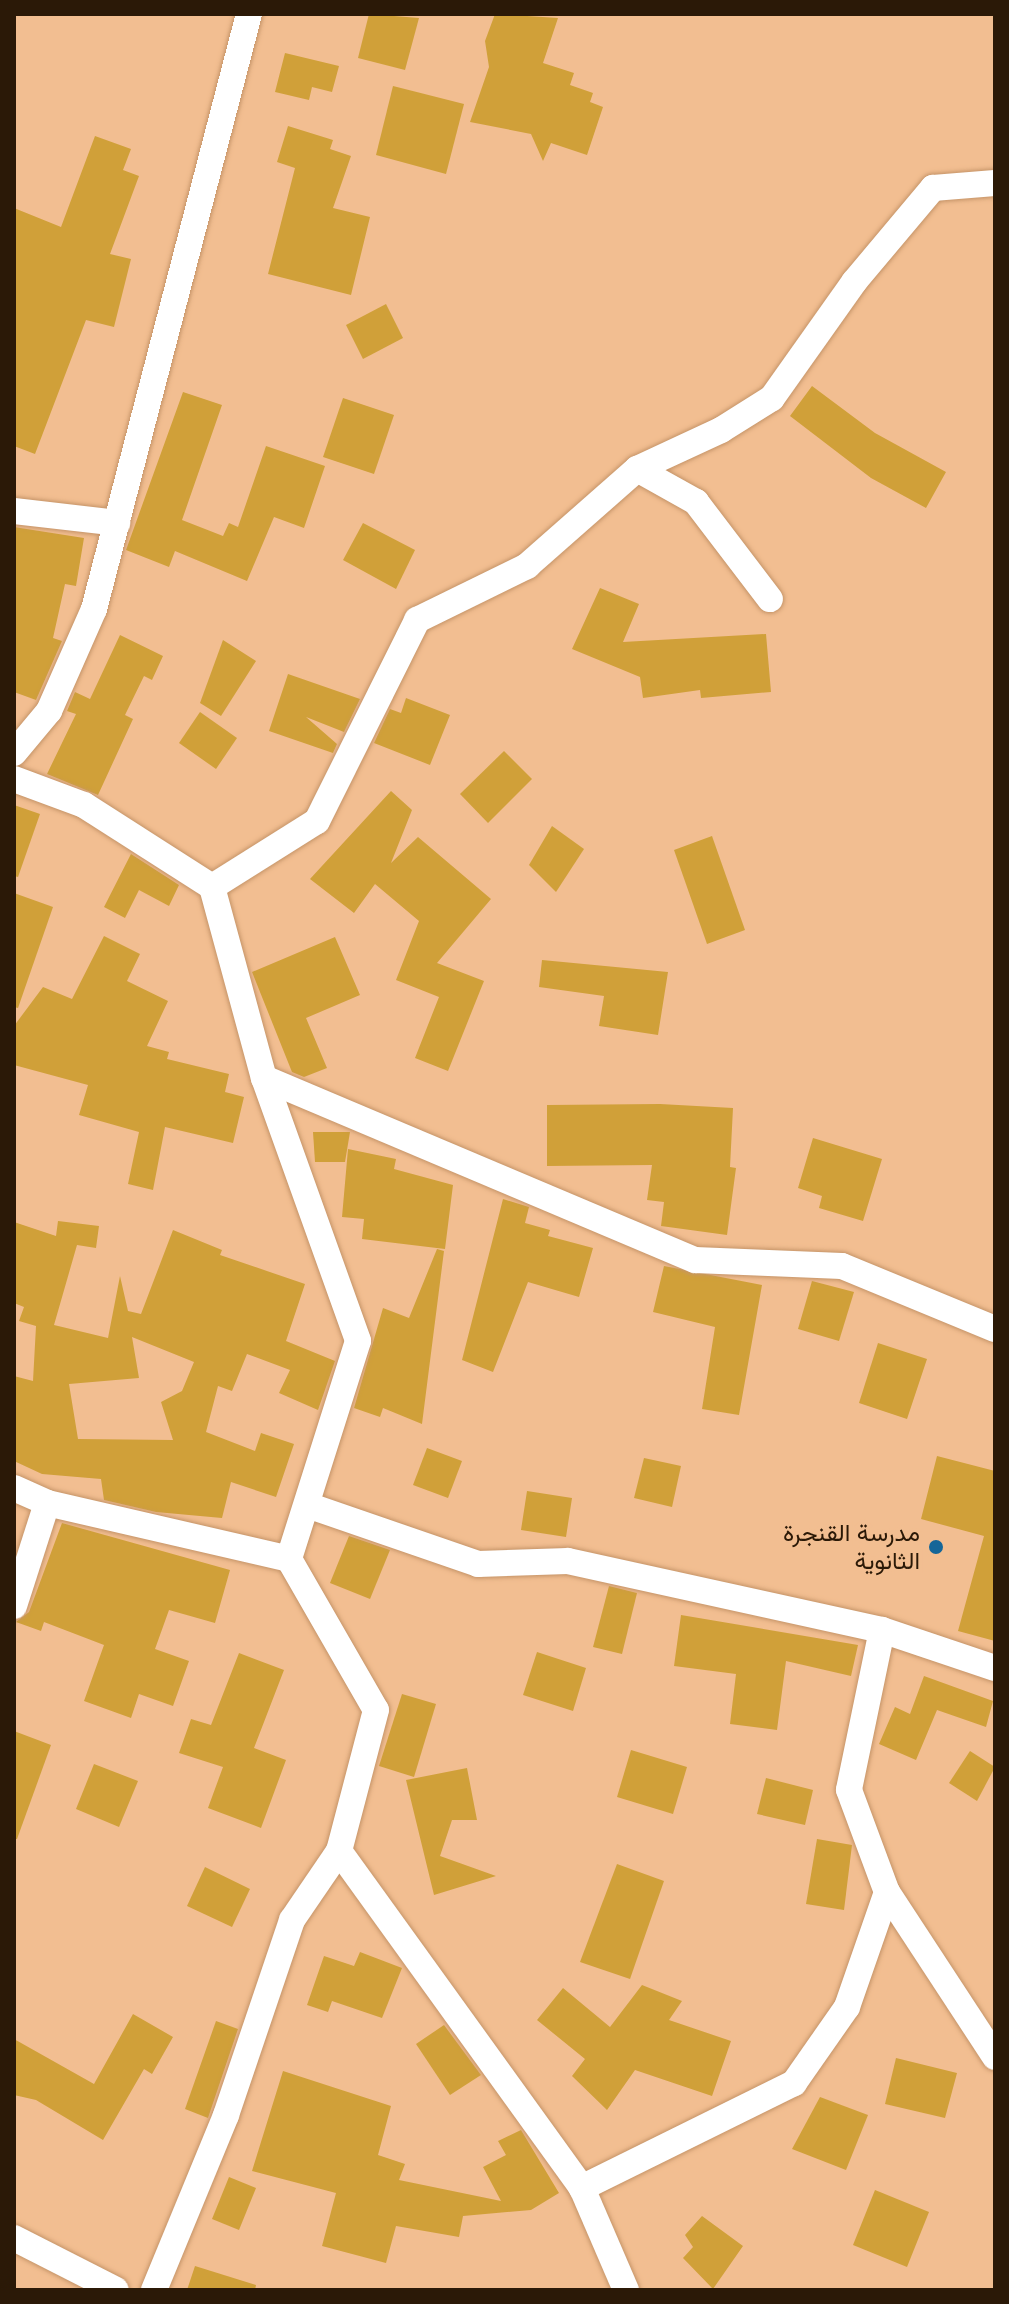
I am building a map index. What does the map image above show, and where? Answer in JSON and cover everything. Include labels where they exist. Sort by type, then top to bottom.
[{"type":"street","points":[[14,753],[49,711],[94,609],[249,14]]},
{"type":"street","points":[[212,887],[317,821],[417,620],[527,566],[637,469],[772,398],[854,282],[933,188],[995,183]]},
{"type":"street","points":[[637,469],[696,502],[770,599]]},
{"type":"street","points":[[14,511],[117,523]]},
{"type":"street","points":[[14,779],[84,805],[212,887],[264,1078],[358,1341],[310,1506],[289,1559]]},
{"type":"street","points":[[264,1078],[695,1260],[842,1266],[995,1329]]},
{"type":"street","points":[[14,1488],[47,1503],[289,1559],[376,1710],[339,1851],[292,1920],[226,2115],[154,2290]]},
{"type":"street","points":[[14,1606],[47,1503]]},
{"type":"street","points":[[310,1506],[478,1564],[568,1561],[882,1630],[995,1668]]},
{"type":"street","points":[[882,1630],[849,1790],[887,1892],[995,2057]]},
{"type":"street","points":[[339,1851],[582,2188],[626,2290]]},
{"type":"street","points":[[582,2188],[794,2083],[847,2007],[887,1892]]},
{"type":"street","points":[[14,2238],[116,2290]]},
{"type":"building","points":[[369,14],[419,18],[405,70],[358,58]]},
{"type":"building","points":[[495,14],[558,18],[543,63],[574,73],[570,85],[593,93],[590,102],[603,107],[587,155],[551,143],[543,161],[531,134],[470,122],[489,67],[485,41]]},
{"type":"building","points":[[285,53],[339,66],[332,92],[312,87],[309,100],[275,92]]},
{"type":"building","points":[[393,86],[464,104],[446,174],[376,155]]},
{"type":"building","points":[[288,126],[333,140],[330,149],[351,156],[333,208],[370,217],[351,295],[268,274],[295,168],[277,162]]},
{"type":"building","points":[[95,136],[131,149],[123,170],[139,176],[110,254],[131,259],[114,327],[86,320],[35,454],[14,446],[14,208],[61,227]]},
{"type":"building","points":[[386,304],[403,338],[363,359],[346,325]]},
{"type":"building","points":[[812,386],[875,433],[946,472],[926,508],[871,478],[790,416]]},
{"type":"building","points":[[183,392],[222,405],[182,520],[223,536],[229,523],[238,527],[266,446],[325,466],[304,528],[274,517],[247,581],[175,551],[169,567],[126,550]]},
{"type":"building","points":[[343,398],[394,415],[374,474],[323,457]]},
{"type":"building","points":[[363,523],[415,550],[396,589],[343,560]]},
{"type":"building","points":[[14,527],[84,538],[76,586],[65,584],[53,638],[62,641],[36,700],[14,692]]},
{"type":"building","points":[[600,588],[639,604],[623,642],[766,634],[771,692],[701,698],[700,690],[643,698],[640,677],[572,649]]},
{"type":"building","points":[[120,635],[163,656],[152,680],[144,676],[125,715],[133,719],[98,795],[47,774],[76,714],[67,711],[75,692],[90,699]]},
{"type":"building","points":[[223,640],[256,661],[221,716],[200,703]]},
{"type":"building","points":[[288,674],[360,699],[344,732],[306,717],[337,744],[333,753],[269,731]]},
{"type":"building","points":[[406,698],[450,715],[430,765],[374,743],[390,709],[401,713]]},
{"type":"building","points":[[200,712],[237,738],[216,769],[179,743]]},
{"type":"building","points":[[504,751],[532,779],[488,823],[460,794]]},
{"type":"building","points":[[391,791],[412,810],[391,863],[418,837],[491,899],[437,963],[484,981],[448,1071],[415,1058],[439,997],[396,980],[419,921],[375,884],[354,913],[310,879]]},
{"type":"building","points":[[14,805],[40,814],[18,877],[14,876]]},
{"type":"building","points":[[552,826],[584,849],[556,892],[529,865]]},
{"type":"building","points":[[712,836],[745,930],[707,944],[674,850]]},
{"type":"building","points":[[131,854],[179,885],[169,906],[139,890],[125,918],[104,907]]},
{"type":"building","points":[[14,893],[53,907],[18,1008],[14,1007]]},
{"type":"building","points":[[104,936],[140,954],[127,981],[168,1001],[147,1046],[169,1052],[167,1059],[229,1074],[225,1092],[244,1097],[233,1143],[165,1127],[153,1190],[128,1184],[139,1132],[79,1115],[88,1085],[14,1065],[14,1026],[43,987],[72,999]]},
{"type":"building","points":[[335,937],[360,995],[306,1018],[327,1068],[304,1077],[292,1072],[252,972]]},
{"type":"building","points":[[542,960],[668,972],[658,1035],[599,1026],[604,996],[539,987]]},
{"type":"building","points":[[660,1104],[733,1108],[730,1167],[736,1168],[727,1235],[661,1226],[664,1202],[647,1200],[652,1165],[547,1166],[547,1105]]},
{"type":"building","points":[[313,1132],[350,1132],[345,1162],[315,1162]]},
{"type":"building","points":[[813,1138],[882,1159],[863,1221],[819,1208],[822,1196],[798,1188]]},
{"type":"building","points":[[348,1149],[396,1159],[394,1169],[453,1185],[445,1249],[362,1239],[364,1219],[342,1217]]},
{"type":"building","points":[[503,1199],[529,1207],[525,1223],[550,1230],[548,1236],[593,1248],[579,1297],[528,1282],[493,1372],[462,1360]]},
{"type":"building","points":[[58,1221],[99,1226],[96,1248],[77,1245],[54,1325],[108,1338],[120,1276],[128,1311],[141,1314],[173,1230],[222,1250],[220,1255],[305,1284],[286,1341],[335,1361],[318,1410],[279,1393],[290,1370],[247,1354],[232,1391],[218,1386],[206,1432],[255,1451],[261,1433],[294,1444],[276,1497],[231,1482],[222,1518],[156,1512],[104,1500],[101,1479],[42,1474],[14,1461],[14,1376],[33,1381],[36,1326],[19,1321],[24,1307],[14,1303],[14,1222],[56,1236]],"holes":[[[132,1337],[194,1362],[182,1391],[161,1402],[173,1440],[78,1439],[69,1384],[139,1378]]]},
{"type":"building","points":[[437,1249],[444,1251],[422,1424],[383,1408],[380,1417],[354,1408],[383,1308],[409,1318]]},
{"type":"building","points":[[664,1266],[762,1285],[739,1415],[702,1409],[715,1327],[653,1312]]},
{"type":"building","points":[[812,1281],[854,1292],[839,1341],[798,1329]]},
{"type":"building","points":[[878,1343],[927,1359],[907,1419],[859,1403]]},
{"type":"building","points":[[427,1448],[462,1461],[448,1498],[413,1485]]},
{"type":"building","points":[[937,1456],[995,1471],[995,1641],[958,1631],[984,1536],[921,1519]]},
{"type":"building","points":[[644,1458],[681,1466],[672,1507],[634,1498]]},
{"type":"building","points":[[527,1491],[572,1498],[566,1537],[521,1530]]},
{"type":"building","points":[[62,1523],[230,1570],[215,1623],[169,1610],[155,1649],[189,1661],[173,1706],[139,1694],[131,1718],[84,1701],[104,1645],[44,1622],[41,1631],[16,1622],[29,1612]]},
{"type":"building","points":[[349,1536],[390,1550],[370,1599],[330,1583]]},
{"type":"building","points":[[609,1586],[637,1593],[622,1654],[593,1647]]},
{"type":"building","points":[[681,1615],[858,1645],[851,1676],[786,1661],[777,1730],[730,1724],[736,1674],[674,1666]]},
{"type":"building","points":[[537,1652],[586,1668],[573,1711],[523,1695]]},
{"type":"building","points":[[239,1653],[284,1670],[254,1748],[286,1760],[261,1828],[208,1808],[223,1767],[179,1753],[191,1719],[211,1725]]},
{"type":"building","points":[[924,1676],[993,1701],[986,1727],[937,1710],[916,1760],[879,1744],[895,1707],[910,1714]]},
{"type":"building","points":[[402,1694],[436,1704],[414,1777],[379,1766]]},
{"type":"building","points":[[14,1731],[51,1745],[17,1839],[14,1839]]},
{"type":"building","points":[[631,1750],[687,1767],[673,1814],[617,1797]]},
{"type":"building","points":[[970,1751],[995,1767],[977,1801],[949,1783]]},
{"type":"building","points":[[94,1764],[138,1781],[119,1827],[76,1809]]},
{"type":"building","points":[[467,1768],[477,1820],[452,1820],[440,1856],[496,1876],[434,1895],[406,1780]]},
{"type":"building","points":[[766,1778],[813,1790],[805,1825],[757,1814]]},
{"type":"building","points":[[817,1839],[852,1845],[844,1910],[806,1904]]},
{"type":"building","points":[[617,1864],[664,1881],[630,1979],[580,1962]]},
{"type":"building","points":[[205,1867],[250,1889],[232,1927],[187,1906]]},
{"type":"building","points":[[360,1952],[402,1968],[382,2018],[332,2001],[328,2012],[307,2005],[324,1956],[354,1966]]},
{"type":"building","points":[[642,1985],[682,2001],[669,2020],[731,2041],[712,2096],[635,2070],[607,2110],[572,2076],[585,2059],[537,2020],[563,1988],[610,2027]]},
{"type":"building","points":[[133,2014],[173,2037],[152,2074],[144,2069],[103,2140],[36,2100],[14,2095],[14,2039],[94,2084]]},
{"type":"building","points":[[216,2021],[238,2029],[208,2118],[185,2109]]},
{"type":"building","points":[[444,2025],[481,2075],[450,2095],[416,2044]]},
{"type":"building","points":[[896,2058],[957,2073],[945,2118],[885,2104]]},
{"type":"building","points":[[283,2071],[391,2106],[378,2155],[405,2164],[399,2180],[501,2201],[483,2167],[506,2155],[498,2141],[521,2130],[559,2193],[531,2210],[463,2216],[459,2237],[396,2226],[386,2263],[322,2246],[336,2193],[252,2171]]},
{"type":"building","points":[[820,2097],[868,2115],[846,2170],[792,2149]]},
{"type":"building","points":[[229,2177],[256,2188],[239,2230],[212,2219]]},
{"type":"building","points":[[875,2190],[929,2212],[907,2267],[853,2245]]},
{"type":"building","points":[[702,2216],[743,2246],[713,2289],[683,2258],[693,2247],[685,2235]]},
{"type":"building","points":[[195,2266],[256,2285],[255,2290],[187,2290]]},
{"type":"place","name":"مدرسة القنجرة الثانوية","points":[[936,1547]]}]
